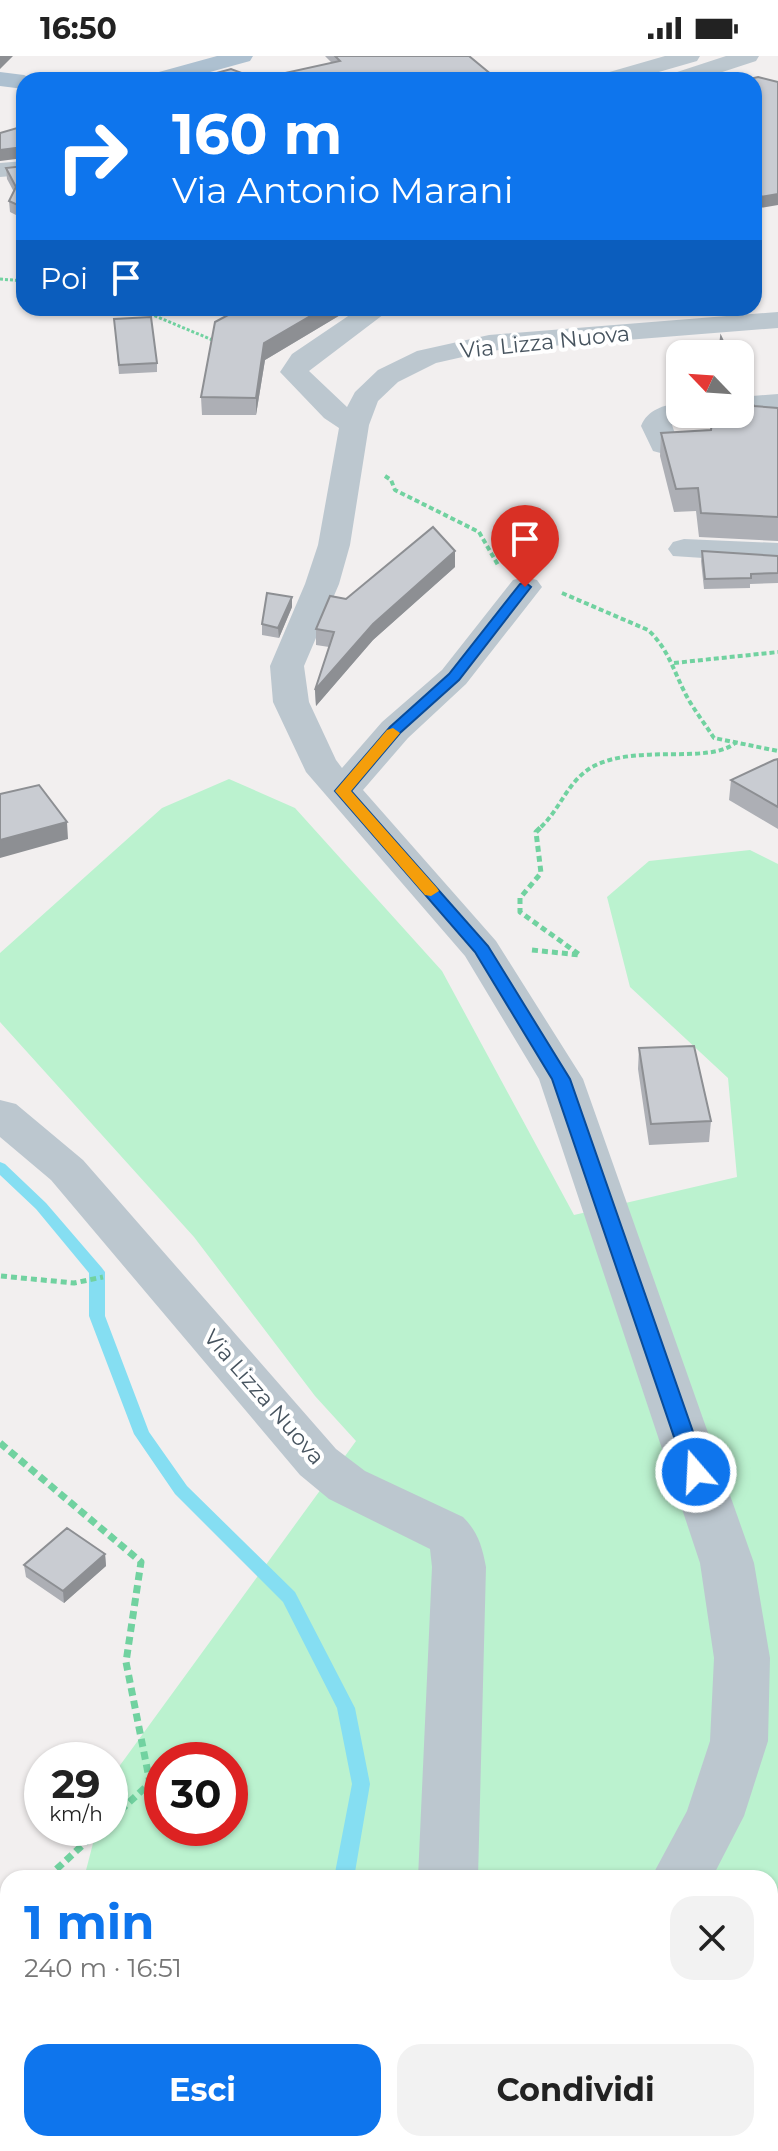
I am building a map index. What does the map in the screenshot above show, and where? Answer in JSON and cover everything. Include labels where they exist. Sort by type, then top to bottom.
[{"type":"main road","points":[[185,72],[242,56]]},
{"type":"street","points":[[634,72],[689,56]]},
{"type":"street","points":[[700,72],[748,56]]},
{"type":"street","points":[[354,425],[334,412],[294,372],[302,360],[366,316]]},
{"type":"street","name":"Via Lizza Nuova","points":[[685,1870],[715,1816],[739,1741],[742,1658],[727,1563],[561,1079],[482,950],[319,764],[291,702],[287,666],[322,584],[334,545],[354,425],[365,398],[388,376],[427,357],[489,343],[778,320]]},
{"type":"street","points":[[754,405],[778,403]]},
{"type":"street","points":[[664,445],[656,426],[659,419],[666,416]]},
{"type":"street","points":[[684,549],[778,553]]},
{"type":"street","points":[[342,791],[395,730],[454,677],[525,587]]},
{"type":"street","name":"Via Lizza Nuova","points":[[0,1114],[67,1170],[318,1462],[347,1485],[416,1515],[444,1531],[455,1542],[459,1567],[448,1870]]},
{"type":"path","points":[[156,316],[294,372]]},
{"type":"path","points":[[354,425],[360,447],[378,471],[391,480],[395,490],[479,532],[503,575],[525,587],[561,592],[648,630],[657,637],[674,663],[686,695],[714,738],[778,751]]},
{"type":"path","points":[[674,663],[778,652]]},
{"type":"path","points":[[508,991],[514,984],[515,965],[528,950],[580,955],[520,912],[520,898],[541,873],[536,832],[556,812],[558,801],[566,789],[586,772],[608,760],[653,752],[724,752],[736,743]]},
{"type":"path","points":[[0,1276],[87,1282]]},
{"type":"path","points":[[0,1443],[141,1562],[126,1662],[150,1783],[128,1803]]},
{"type":"path","points":[[56,1870],[82,1846]]},
{"type":"green space","points":[[229,779],[295,808],[442,971],[574,1215],[737,1177],[728,1078],[630,987],[607,897],[649,861],[750,850],[778,864],[778,1870],[86,1870],[92,1846],[128,1846],[128,1754],[356,1441],[315,1396],[194,1237],[0,1022],[0,953],[162,808]]},
{"type":"building","points":[[335,56],[469,56],[488,72],[290,72],[340,61]]},
{"type":"building","points":[[762,78],[778,82],[778,194],[762,197]]},
{"type":"building","points":[[16,128],[16,148],[0,150],[0,133]]},
{"type":"building","points":[[16,167],[16,187],[6,168]]},
{"type":"building","points":[[16,187],[16,204],[9,201]]},
{"type":"building","points":[[226,316],[310,316],[264,343],[256,398],[201,397],[215,322]]},
{"type":"building","points":[[151,317],[157,363],[119,365],[114,319]]},
{"type":"building","points":[[754,406],[778,408],[778,517],[701,513],[698,488],[676,489],[661,433],[754,428]]},
{"type":"building","points":[[433,527],[455,551],[373,624],[315,690],[334,632],[316,629],[330,596],[346,599]]},
{"type":"building","points":[[702,551],[778,556],[778,573],[751,574],[751,578],[705,579]]},
{"type":"building","points":[[267,593],[292,597],[278,628],[262,624]]},
{"type":"building","points":[[778,759],[778,807],[731,780],[774,760]]},
{"type":"building","points":[[39,785],[67,822],[0,840],[0,794]]},
{"type":"building","points":[[694,1046],[711,1121],[651,1124],[639,1048]]},
{"type":"building","points":[[67,1528],[105,1554],[63,1591],[24,1565]]},
{"type":"waterway","points":[[0,1167],[41,1206],[97,1272],[97,1316],[142,1434],[181,1490],[289,1597],[346,1708],[361,1784],[345,1870]]},
{"type":"slow traffic","points":[[393,733],[342,791],[431,891]]},
{"type":"route","points":[[525,587],[454,677],[395,730],[342,791],[482,950],[561,1079],[696,1472]]}]
